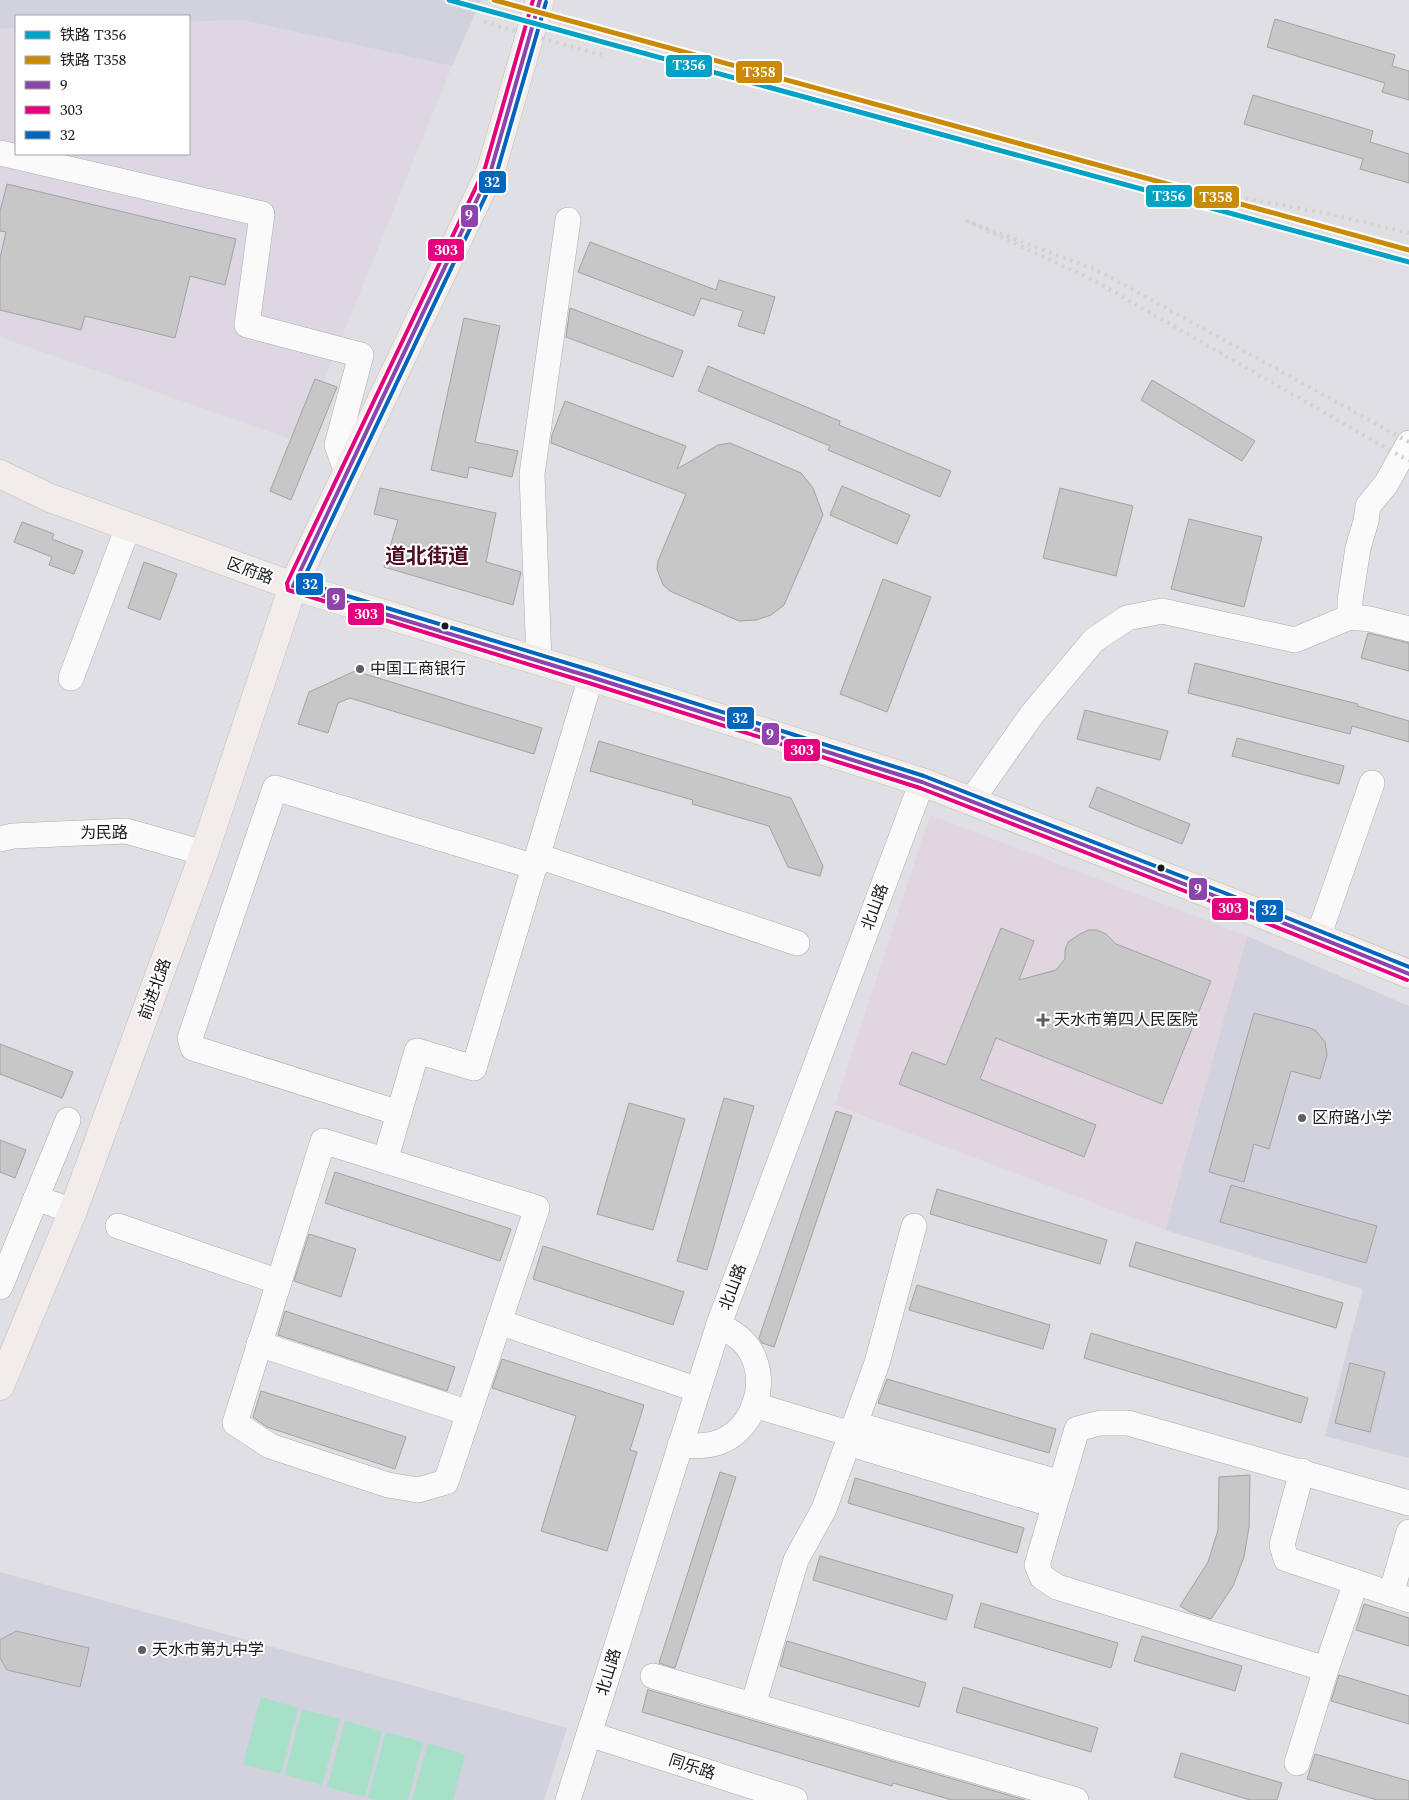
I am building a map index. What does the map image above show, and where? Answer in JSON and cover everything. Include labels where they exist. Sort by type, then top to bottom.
[{"type":"main road","name":"前进北路","points":[[0,1386],[73,1211],[204,853],[293,586],[491,170],[540,0]]},
{"type":"main road","name":"区府路","points":[[0,474],[50,498],[293,586],[591,677],[922,782],[1409,974]]},
{"type":"street","points":[[0,152],[262,214],[246,325],[361,355],[337,445],[347,473]]},
{"type":"street","points":[[539,661],[532,474],[568,220]]},
{"type":"street","points":[[1350,617],[1350,600],[1358,548],[1366,521],[1368,506],[1386,484],[1409,443]]},
{"type":"street","points":[[71,678],[128,527]]},
{"type":"street","points":[[971,801],[1033,713],[1094,640],[1127,618],[1162,611],[1295,640],[1350,617],[1370,619],[1409,629]]},
{"type":"street","points":[[385,1161],[418,1051],[474,1068],[591,677]]},
{"type":"street","name":"北山路","points":[[568,1800],[719,1324],[922,782]]},
{"type":"street","points":[[1318,937],[1372,783]]},
{"type":"street","points":[[399,1113],[193,1048],[190,1038],[275,788],[536,861],[797,943]]},
{"type":"street","name":"为民路","points":[[0,839],[13,836],[126,831],[204,853]]},
{"type":"street","points":[[0,1288],[68,1120]]},
{"type":"street","points":[[323,1141],[537,1208],[446,1482],[418,1490],[388,1485],[270,1446],[235,1423],[279,1282],[323,1141]]},
{"type":"street","points":[[36,1198],[73,1211]]},
{"type":"street","points":[[118,1226],[279,1282]]},
{"type":"street","points":[[753,1705],[796,1560],[824,1509],[877,1363],[914,1226]]},
{"type":"street","points":[[499,1322],[698,1390]]},
{"type":"street","points":[[680,1445],[701,1446],[722,1441],[740,1429],[752,1412],[758,1392],[758,1371],[751,1351],[737,1335],[719,1324]]},
{"type":"street","points":[[259,1344],[469,1413]]},
{"type":"street","points":[[754,1405],[1058,1494]]},
{"type":"street","points":[[1326,1669],[1057,1587],[1042,1577],[1037,1565],[1077,1429],[1100,1423],[1128,1423],[1409,1503]]},
{"type":"street","points":[[1302,1471],[1282,1545],[1286,1559],[1400,1597],[1409,1532]]},
{"type":"street","points":[[1298,1763],[1326,1669],[1356,1582]]},
{"type":"street","points":[[653,1676],[1076,1800]]},
{"type":"street","name":"同乐路","points":[[589,1734],[779,1798]]},
{"type":"shaded area","points":[[0,0],[481,0],[452,66],[242,20],[190,22],[190,15],[15,15],[15,28],[0,29]]},
{"type":"shaded area","points":[[242,20],[452,66],[299,442],[0,337],[0,29],[15,28],[15,155],[190,155],[190,22]]},
{"type":"shaded area","name":"天水市第四人民医院","points":[[930,815],[1247,936],[1165,1230],[835,1105]]},
{"type":"shaded area","name":"区府路小学","points":[[1247,936],[1409,1006],[1409,1458],[1325,1436],[1363,1289],[1165,1230]]},
{"type":"shaded area","name":"天水市第九中学","points":[[0,1572],[567,1728],[544,1800],[0,1800]]},
{"type":"green space","points":[[261,1697],[298,1708],[281,1774],[243,1764]]},
{"type":"green space","points":[[302,1709],[340,1719],[322,1785],[285,1775]]},
{"type":"green space","points":[[345,1721],[382,1731],[365,1797],[327,1787]]},
{"type":"green space","points":[[386,1732],[423,1742],[408,1800],[375,1800],[368,1798]]},
{"type":"green space","points":[[428,1743],[465,1754],[453,1800],[412,1800]]},
{"type":"building","points":[[1275,19],[1395,55],[1392,66],[1409,71],[1409,100],[1382,92],[1385,83],[1267,47]]},
{"type":"building","points":[[1253,95],[1373,131],[1370,142],[1409,154],[1409,183],[1360,169],[1363,159],[1244,124]]},
{"type":"building","points":[[7,184],[236,239],[225,285],[190,276],[175,338],[85,316],[81,330],[0,310],[0,258],[6,232],[0,231],[0,211]]},
{"type":"building","points":[[590,242],[716,290],[719,280],[775,297],[764,334],[738,326],[743,311],[701,298],[694,316],[578,272]]},
{"type":"building","points":[[570,308],[683,351],[673,377],[566,337]]},
{"type":"building","points":[[464,318],[500,326],[475,442],[518,451],[512,477],[469,467],[467,478],[431,470]]},
{"type":"building","points":[[708,366],[840,421],[839,425],[951,471],[940,497],[828,450],[830,446],[698,391]]},
{"type":"building","points":[[315,379],[337,387],[291,500],[270,491]]},
{"type":"building","points":[[1152,380],[1255,441],[1242,461],[1141,400]]},
{"type":"building","points":[[565,401],[686,446],[677,469],[718,445],[730,443],[801,473],[813,488],[823,515],[784,605],[771,615],[756,620],[739,621],[670,591],[663,585],[657,569],[658,561],[686,494],[551,443],[552,435]]},
{"type":"building","points":[[842,486],[910,515],[897,544],[830,515]]},
{"type":"building","points":[[380,488],[496,513],[486,562],[521,572],[513,605],[384,567],[398,520],[374,514]]},
{"type":"building","points":[[1060,488],[1133,506],[1116,576],[1043,558]]},
{"type":"building","points":[[1189,519],[1262,537],[1244,607],[1171,589]]},
{"type":"building","points":[[22,522],[54,534],[52,539],[83,551],[74,574],[49,565],[52,557],[14,542]]},
{"type":"building","points":[[144,562],[177,574],[160,620],[128,608]]},
{"type":"building","points":[[883,579],[931,597],[887,712],[840,694]]},
{"type":"building","points":[[1368,633],[1409,643],[1409,671],[1361,658]]},
{"type":"building","points":[[1195,663],[1358,704],[1357,706],[1409,721],[1409,742],[1352,726],[1350,734],[1188,693]]},
{"type":"building","points":[[355,671],[542,728],[534,754],[350,698],[338,703],[328,733],[298,724],[309,692]]},
{"type":"building","points":[[1085,710],[1168,731],[1160,760],[1077,739]]},
{"type":"building","points":[[1237,738],[1344,766],[1339,784],[1232,756]]},
{"type":"building","points":[[599,741],[791,798],[823,866],[820,876],[788,867],[769,826],[692,804],[693,800],[590,771]]},
{"type":"building","points":[[1097,787],[1190,824],[1182,844],[1089,807]]},
{"type":"building","points":[[1001,928],[1034,941],[1019,980],[1056,970],[1065,959],[1065,950],[1068,942],[1088,930],[1097,930],[1106,934],[1116,944],[1211,981],[1162,1104],[996,1038],[980,1079],[1096,1125],[1084,1157],[899,1084],[912,1052],[946,1065]]},
{"type":"building","points":[[1254,1013],[1316,1031],[1325,1042],[1327,1055],[1320,1079],[1291,1071],[1269,1149],[1254,1144],[1244,1182],[1209,1172]]},
{"type":"building","points":[[0,1044],[73,1072],[62,1098],[0,1074]]},
{"type":"building","points":[[724,1098],[754,1106],[707,1270],[677,1261]]},
{"type":"building","points":[[629,1103],[685,1119],[653,1230],[597,1214]]},
{"type":"building","points":[[836,1111],[852,1116],[774,1347],[762,1343],[759,1338]]},
{"type":"building","points":[[0,1140],[26,1150],[15,1178],[0,1172]]},
{"type":"building","points":[[335,1172],[511,1229],[500,1261],[325,1203]]},
{"type":"building","points":[[1231,1185],[1377,1226],[1366,1263],[1220,1222]]},
{"type":"building","points":[[937,1189],[1107,1240],[1100,1264],[930,1214]]},
{"type":"building","points":[[309,1234],[356,1249],[341,1297],[294,1281]]},
{"type":"building","points":[[1136,1242],[1343,1303],[1336,1328],[1129,1266]]},
{"type":"building","points":[[543,1246],[684,1292],[673,1325],[533,1279]]},
{"type":"building","points":[[917,1285],[1050,1325],[1043,1349],[909,1310]]},
{"type":"building","points":[[285,1311],[455,1367],[447,1391],[278,1335]]},
{"type":"building","points":[[1091,1333],[1308,1398],[1301,1423],[1084,1358]]},
{"type":"building","points":[[502,1359],[644,1405],[630,1450],[637,1452],[607,1551],[541,1531],[576,1416],[492,1388]]},
{"type":"building","points":[[1350,1363],[1385,1372],[1370,1432],[1335,1423]]},
{"type":"building","points":[[887,1379],[1056,1429],[1049,1453],[878,1403]]},
{"type":"building","points":[[261,1391],[406,1437],[395,1469],[267,1427],[253,1417]]},
{"type":"building","points":[[720,1472],[736,1477],[675,1668],[659,1663]]},
{"type":"building","points":[[1250,1475],[1249,1527],[1244,1557],[1233,1586],[1211,1619],[1190,1612],[1180,1606],[1208,1562],[1218,1530],[1219,1477]]},
{"type":"building","points":[[855,1478],[1024,1528],[1017,1553],[848,1503]]},
{"type":"building","points":[[820,1556],[953,1595],[946,1620],[813,1580]]},
{"type":"building","points":[[981,1603],[1118,1643],[1111,1668],[974,1627]]},
{"type":"building","points":[[1364,1604],[1409,1618],[1409,1646],[1356,1630]]},
{"type":"building","points":[[16,1631],[89,1648],[80,1687],[7,1670],[0,1658],[0,1640]]},
{"type":"building","points":[[1142,1636],[1242,1666],[1235,1691],[1134,1661]]},
{"type":"building","points":[[787,1641],[926,1683],[919,1707],[780,1666]]},
{"type":"building","points":[[1339,1675],[1409,1696],[1409,1724],[1331,1701]]},
{"type":"building","points":[[963,1687],[1098,1728],[1091,1752],[956,1712]]},
{"type":"building","points":[[648,1689],[1025,1800],[952,1800],[893,1783],[892,1786],[642,1712]]},
{"type":"building","points":[[1181,1753],[1282,1783],[1277,1800],[1250,1800],[1174,1777]]},
{"type":"building","points":[[1315,1754],[1409,1781],[1409,1800],[1377,1800],[1307,1779]]},
{"type":"railway","points":[[484,22],[602,55]]},
{"type":"railway","points":[[1172,185],[1325,213],[1409,233]]},
{"type":"railway","points":[[1409,442],[1097,270],[967,221],[1093,280],[1409,461]]},
{"type":"rail line","name":"T356","points":[[449,0],[1409,262]]},
{"type":"rail line","name":"T358","points":[[494,0],[1409,250]]},
{"type":"transit line","name":"303","points":[[533,0],[485,168],[287,583],[288,590],[920,788],[1249,916],[1407,980]]},
{"type":"transit line","name":"9","points":[[540,0],[491,170],[293,586],[591,677],[922,782],[1251,910],[1409,974]]},
{"type":"transit line","name":"32","points":[[546,2],[497,172],[302,582],[593,671],[924,776],[1409,967]]},
{"type":"place","name":"中国工商银行","points":[[360,669]]},
{"type":"place","name":"天水市第四人民医院","points":[[1043,1020]]},
{"type":"place","name":"区府路小学","points":[[1302,1118]]},
{"type":"place","name":"天水市第九中学","points":[[142,1650]]},
{"type":"district","name":"道北街道","points":[[427,557]]}]
